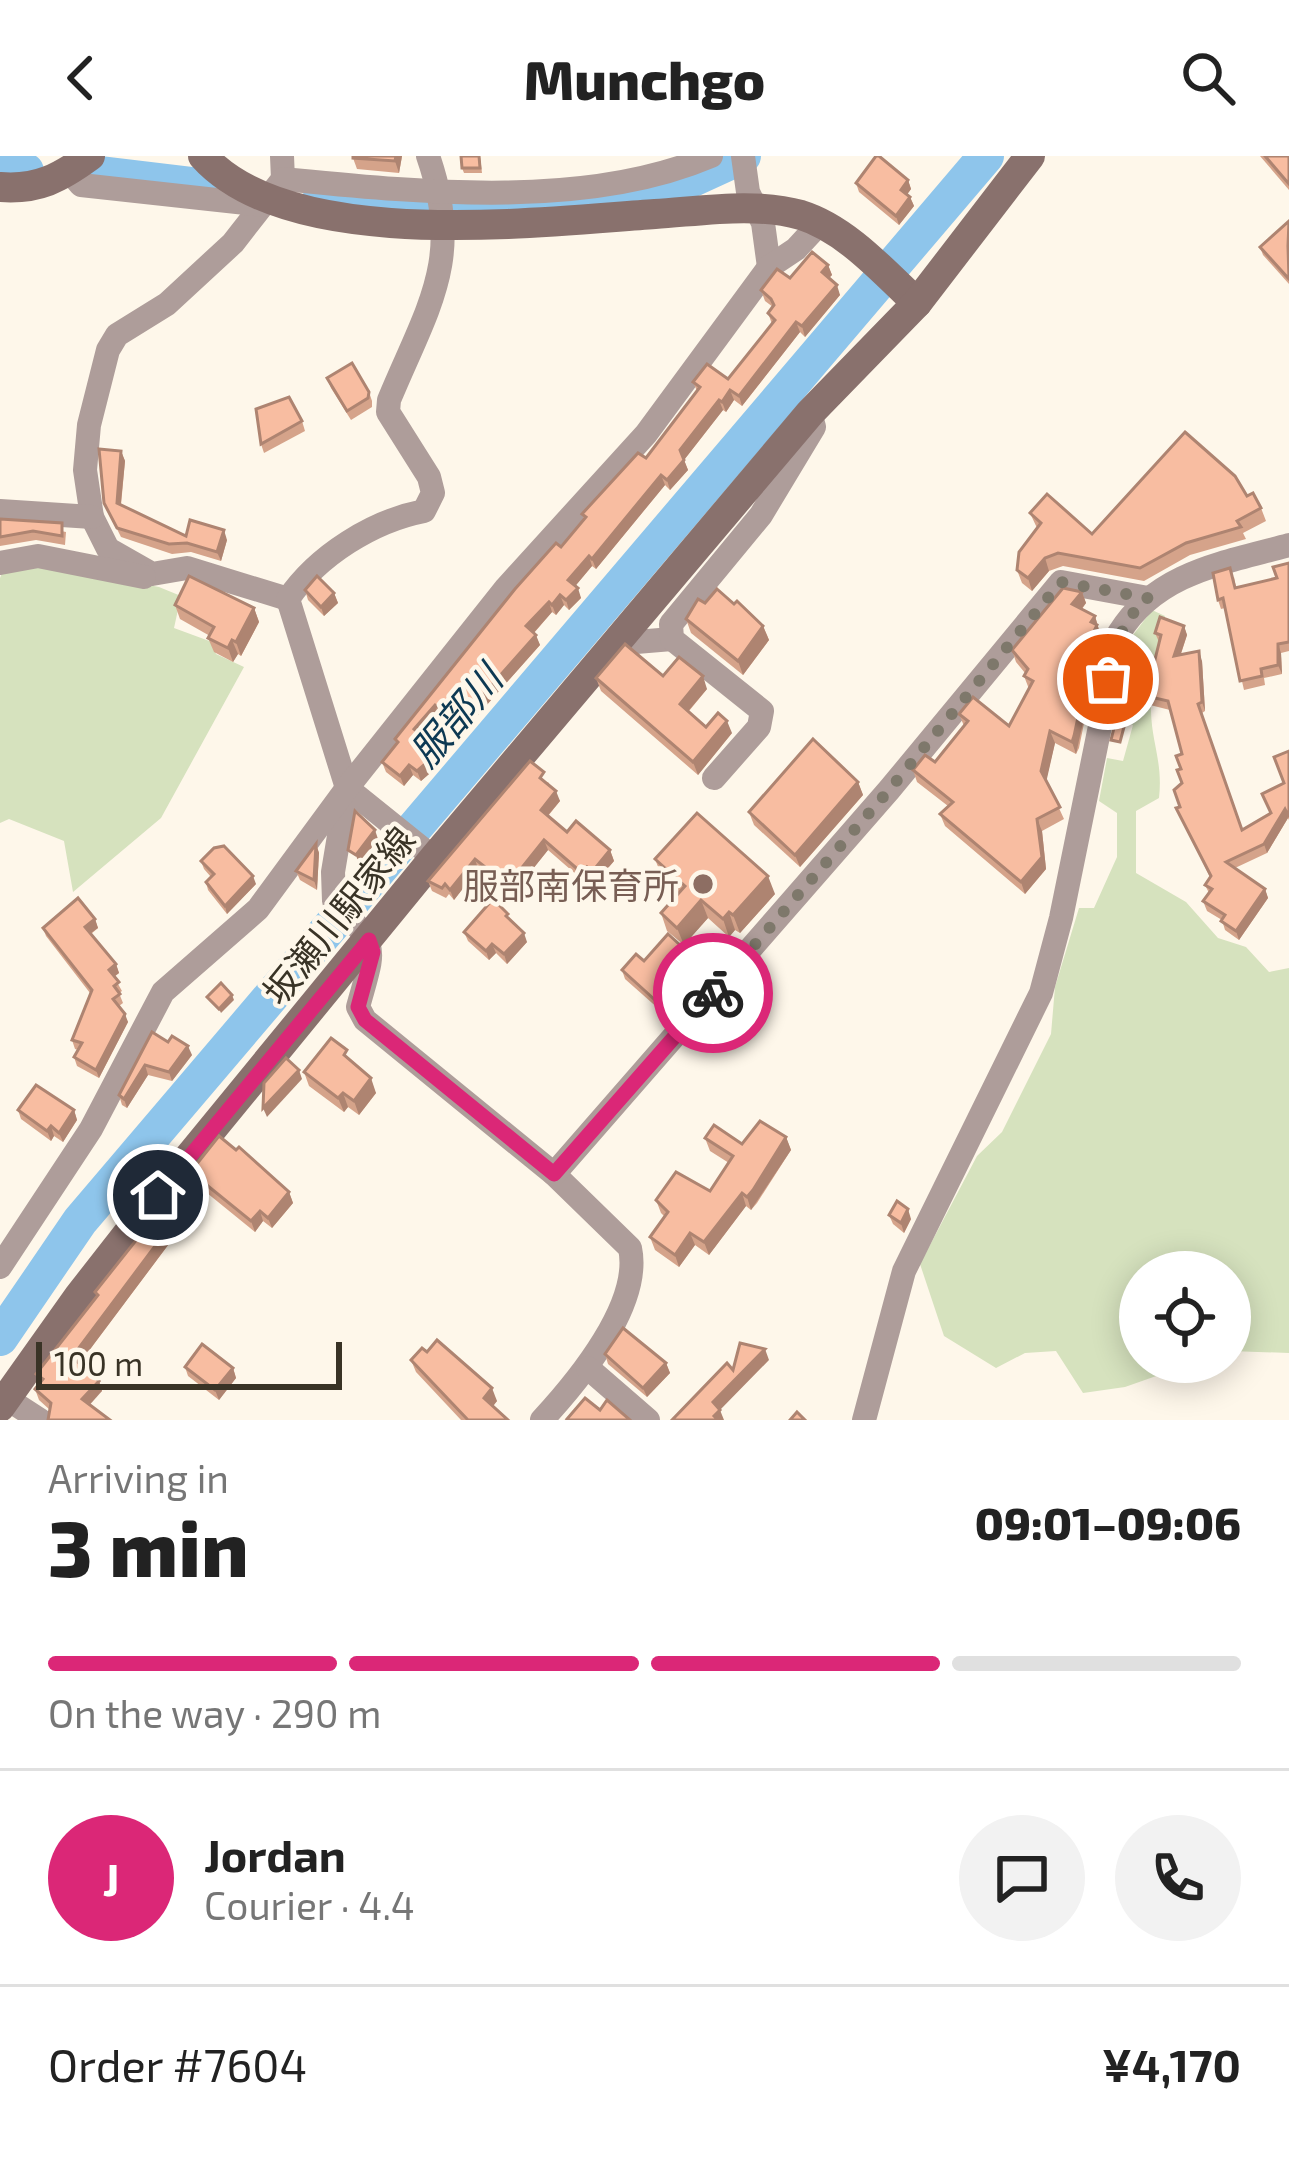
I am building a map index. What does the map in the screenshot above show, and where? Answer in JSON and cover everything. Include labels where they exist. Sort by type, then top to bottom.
[{"type":"main road","points":[[203,156],[232,180],[274,184],[331,217],[443,209],[496,225],[752,200],[820,224],[908,294]]},
{"type":"main road","name":"坂瀬川駅家線","points":[[3,1402],[79,1296],[363,932],[1030,156]]},
{"type":"main road","points":[[0,187],[26,189],[58,179],[80,164]]},
{"type":"street","points":[[288,598],[300,582],[362,533],[394,517],[424,511],[433,493],[429,477],[388,412],[442,274],[443,209],[428,156]]},
{"type":"street","points":[[443,209],[625,184],[667,175],[711,156]]},
{"type":"street","points":[[743,156],[770,267]]},
{"type":"street","points":[[80,164],[81,185],[274,184]]},
{"type":"street","points":[[152,574],[108,550],[92,517],[86,470],[89,425],[108,350],[117,334],[167,304],[233,243],[274,184]]},
{"type":"street","points":[[0,1267],[91,1130],[163,992],[258,909],[347,788],[506,589],[646,434],[770,267],[820,224]]},
{"type":"street","points":[[672,639],[671,624],[761,514],[814,427],[810,413]]},
{"type":"street","points":[[0,512],[92,517]]},
{"type":"street","points":[[864,1420],[904,1271],[1041,993],[1061,918],[1119,633],[1132,611],[1187,573],[1289,545]]},
{"type":"street","points":[[0,563],[38,556],[144,577],[188,568],[288,598]]},
{"type":"street","points":[[554,1174],[889,790],[1061,582],[1148,598]]},
{"type":"street","points":[[288,598],[347,788],[333,872],[334,901],[363,932],[373,952],[358,1007],[365,1020],[554,1174],[630,1248],[634,1265],[625,1295],[588,1368],[542,1420]]},
{"type":"street","points":[[624,631],[636,642],[672,639],[762,711],[759,727],[714,778]]},
{"type":"street","points":[[347,788],[428,854]]},
{"type":"street","points":[[588,1368],[648,1420]]},
{"type":"street","points":[[3,1402],[40,1420]]},
{"type":"green space","points":[[48,566],[159,587],[181,596],[174,628],[212,642],[216,654],[244,667],[161,818],[73,892],[64,841],[9,819],[0,823],[0,578],[2,573]]},
{"type":"green space","points":[[1152,610],[1165,616],[1151,700],[1159,798],[1136,811],[1136,873],[1186,902],[1218,938],[1246,947],[1269,972],[1289,968],[1289,1353],[1251,1352],[1251,1251],[1119,1251],[1119,1383],[1136,1383],[1083,1393],[1056,1351],[1025,1353],[996,1368],[944,1336],[920,1264],[977,1156],[1002,1132],[1051,1034],[1055,987],[1079,908],[1094,908],[1117,857],[1117,813],[1099,801],[1107,758],[1123,761],[1133,725],[1112,717],[1127,643]]},
{"type":"building","points":[[353,156],[396,156],[395,161]]},
{"type":"building","points":[[461,156],[479,156],[480,168],[462,168]]},
{"type":"building","points":[[876,156],[908,180],[901,190],[910,197],[896,216],[856,183]]},
{"type":"building","points":[[1265,156],[1289,156],[1289,184]]},
{"type":"building","points":[[1289,221],[1288,246],[1289,279],[1260,247]]},
{"type":"building","points":[[812,252],[828,265],[822,272],[837,285],[802,326],[796,322],[739,396],[730,390],[719,400],[680,450],[684,460],[667,480],[661,475],[592,559],[589,556],[568,580],[578,588],[566,600],[560,595],[552,605],[549,602],[526,626],[536,635],[457,724],[435,705],[414,729],[440,751],[417,771],[409,765],[400,776],[382,762],[398,742],[395,739],[515,589],[556,543],[561,547],[586,517],[582,514],[638,453],[646,458],[700,387],[693,382],[707,364],[728,379],[775,320],[768,313],[774,305],[761,290],[777,269],[790,278]]},
{"type":"building","points":[[352,363],[369,392],[368,398],[347,411],[327,378]]},
{"type":"building","points":[[289,397],[302,421],[261,444],[256,409]]},
{"type":"building","points":[[1185,432],[1235,476],[1247,496],[1253,493],[1261,508],[1237,521],[1241,527],[1186,543],[1140,568],[1058,553],[1045,558],[1028,578],[1017,570],[1019,552],[1041,523],[1030,513],[1047,494],[1092,534]]},
{"type":"building","points":[[99,449],[121,451],[117,503],[186,536],[190,520],[224,530],[217,552],[117,528],[104,503]]},
{"type":"building","points":[[0,519],[62,523],[62,536],[33,531],[0,537]]},
{"type":"building","points":[[1289,563],[1289,642],[1278,644],[1278,665],[1261,669],[1262,676],[1240,681],[1223,598],[1218,600],[1213,573],[1230,568],[1235,588],[1277,578],[1273,567]]},
{"type":"building","points":[[189,576],[254,608],[228,648],[208,638],[214,627],[175,605]]},
{"type":"building","points":[[317,576],[334,593],[321,607],[305,590]]},
{"type":"building","points":[[1063,588],[1082,592],[1072,604],[1095,616],[1091,622],[1097,625],[1088,644],[1093,647],[1072,742],[1050,731],[1041,771],[1060,807],[1037,819],[1042,857],[1021,882],[940,814],[953,802],[913,770],[925,755],[935,762],[968,721],[959,714],[973,697],[1009,726],[1033,681],[1024,676],[1028,669],[1012,650]]},
{"type":"building","points":[[717,589],[763,626],[738,661],[686,619],[698,599],[705,603]]},
{"type":"building","points":[[1160,617],[1184,626],[1174,656],[1199,651],[1202,702],[1198,704],[1242,830],[1271,813],[1262,794],[1284,783],[1274,757],[1289,751],[1289,817],[1285,809],[1264,844],[1226,862],[1265,889],[1236,931],[1221,921],[1225,915],[1203,901],[1212,889],[1205,885],[1211,876],[1176,808],[1180,807],[1174,790],[1182,783],[1176,756],[1182,754],[1168,701],[1146,696],[1161,635],[1155,633]]},
{"type":"building","points":[[625,644],[663,676],[679,657],[703,676],[680,704],[706,727],[718,713],[727,721],[693,762],[596,678]]},
{"type":"building","points":[[1115,724],[1124,727],[1120,742],[1111,740]]},
{"type":"building","points":[[813,739],[858,782],[795,855],[749,812]]},
{"type":"building","points":[[530,761],[556,791],[541,810],[567,832],[576,821],[610,850],[592,872],[587,867],[582,873],[544,840],[508,885],[475,859],[450,890],[445,884],[442,888],[428,881]]},
{"type":"building","points":[[355,811],[375,830],[356,855],[348,850]]},
{"type":"building","points":[[697,813],[768,876],[733,915],[729,912],[723,919],[701,900],[677,928],[661,913],[685,886],[655,859]]},
{"type":"building","points":[[316,844],[314,880],[296,871]]},
{"type":"building","points":[[224,846],[253,876],[225,906],[206,882],[214,874],[201,861],[214,848]]},
{"type":"building","points":[[78,898],[95,919],[85,927],[116,964],[109,970],[119,982],[114,986],[120,994],[113,999],[125,1014],[96,1070],[74,1057],[82,1043],[72,1040],[92,990],[43,928]]},
{"type":"building","points":[[493,899],[524,933],[504,954],[492,944],[486,951],[464,932]]},
{"type":"building","points":[[668,934],[703,966],[665,1009],[622,970],[636,954],[644,961]]},
{"type":"building","points":[[221,983],[232,995],[219,1009],[207,997]]},
{"type":"building","points":[[152,1032],[188,1046],[169,1072],[145,1065],[124,1099],[119,1095]]},
{"type":"building","points":[[331,1038],[371,1078],[354,1101],[343,1093],[338,1098],[304,1072]]},
{"type":"building","points":[[286,1058],[299,1070],[263,1108],[264,1083]]},
{"type":"building","points":[[36,1085],[74,1110],[59,1133],[51,1126],[47,1131],[18,1110]]},
{"type":"building","points":[[760,1121],[786,1137],[747,1197],[742,1193],[704,1242],[690,1233],[675,1255],[650,1237],[668,1212],[656,1200],[676,1172],[710,1191],[733,1156],[705,1138],[714,1125],[742,1144]]},
{"type":"building","points":[[219,1136],[236,1150],[239,1147],[289,1192],[268,1218],[260,1211],[251,1221],[203,1182],[72,1357],[99,1381],[82,1399],[110,1420],[48,1420],[51,1403],[35,1389],[43,1379],[36,1374]]},
{"type":"building","points":[[897,1201],[908,1209],[901,1223],[889,1215]]},
{"type":"building","points":[[623,1328],[666,1363],[643,1388],[605,1354]]},
{"type":"building","points":[[437,1340],[492,1388],[484,1398],[508,1420],[468,1420],[411,1360]]},
{"type":"building","points":[[740,1343],[765,1349],[713,1402],[720,1410],[714,1416],[718,1420],[672,1420],[727,1363],[733,1370]]},
{"type":"building","points":[[202,1344],[233,1368],[215,1390],[185,1367]]},
{"type":"building","points":[[585,1398],[600,1410],[607,1400],[630,1420],[567,1419]]},
{"type":"waterway","points":[[321,196],[425,208],[633,198],[743,156]]},
{"type":"waterway","name":"服部川","points":[[0,1338],[80,1221],[986,156]]},
{"type":"waterway","points":[[0,169],[26,171]]},
{"type":"waterway","points":[[101,174],[201,186]]},
{"type":"way so far","points":[[713,993],[1061,582],[1148,598],[1132,611],[1119,633],[1108,679]]},
{"type":"place","name":"服部南保育所","points":[[703,884]]},
{"type":"route","points":[[158,1195],[369,940],[373,952],[358,1007],[365,1020],[554,1174],[713,993]]}]
